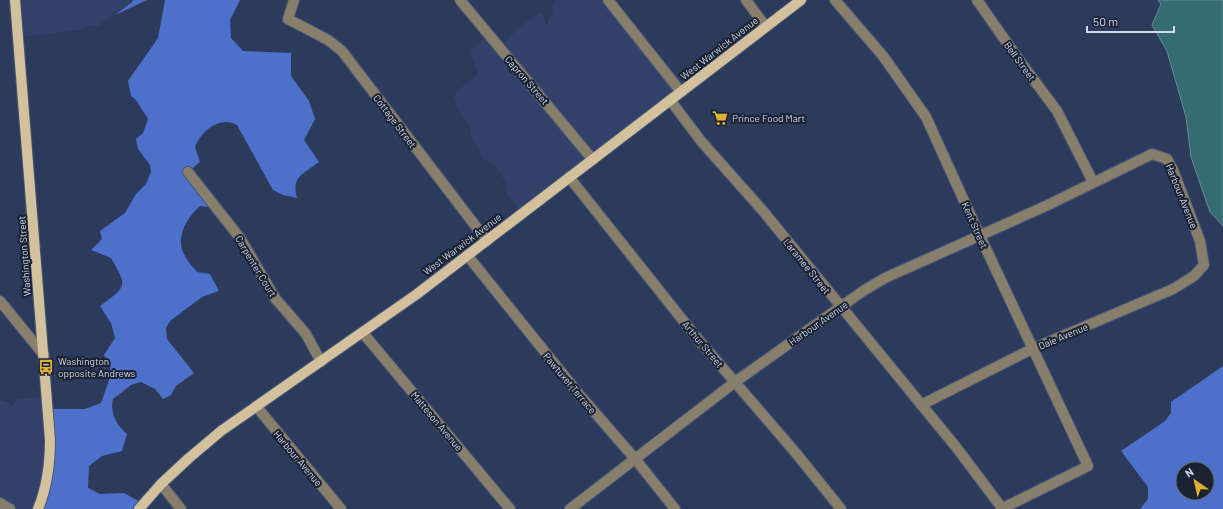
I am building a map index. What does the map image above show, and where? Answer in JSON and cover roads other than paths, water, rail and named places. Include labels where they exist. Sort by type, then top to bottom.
[{"type":"main road","name":"Washington Street","points":[[15,0],[44,355],[50,459],[47,480],[38,509]]},
{"type":"main road","name":"West Warwick Avenue","points":[[139,509],[161,484],[188,458],[256,406],[363,333],[593,160],[801,0]]},
{"type":"street","name":"Cottage Street","points":[[294,0],[288,19],[328,40],[342,51],[487,240]]},
{"type":"street","name":"Capron Street","points":[[460,0],[593,160]]},
{"type":"street","points":[[608,0],[682,92]]},
{"type":"street","points":[[746,0],[766,27]]},
{"type":"street","name":"Kent Street","points":[[835,0],[883,56],[926,117],[1088,466],[1001,508]]},
{"type":"street","name":"Bell Street","points":[[977,0],[1063,121],[1093,182]]},
{"type":"street","name":"Laramee Street","points":[[670,100],[701,141],[763,211],[920,405],[1001,508]]},
{"type":"street","name":"Harbour Avenue","points":[[570,509],[636,460],[735,382],[840,307],[885,278],[1048,205],[1152,154],[1167,159],[1173,170],[1200,242],[1204,266]]},
{"type":"street","name":"Carpenter Court","points":[[188,172],[240,238],[275,298],[306,334],[321,362]]},
{"type":"street","name":"Arthur Street","points":[[569,177],[697,338],[795,452],[841,509]]},
{"type":"street","name":"Pawtuxet Terrace","points":[[467,255],[578,393],[636,460],[675,509]]},
{"type":"street","name":"Dale Avenue","points":[[920,405],[1034,348],[1173,289],[1194,276],[1204,266]]},
{"type":"street","points":[[0,301],[44,355]]},
{"type":"street","name":"Matteson Avenue","points":[[363,333],[510,509]]},
{"type":"street","name":"Harbour Avenue","points":[[256,406],[341,509]]},
{"type":"street","points":[[161,484],[181,509]]},
{"type":"street","points":[[0,504],[10,509]]},
{"type":"place","name":"Prince Food Mart","points":[[720,118]]},
{"type":"place","name":"Washington opposite Andrews","points":[[46,367]]}]
